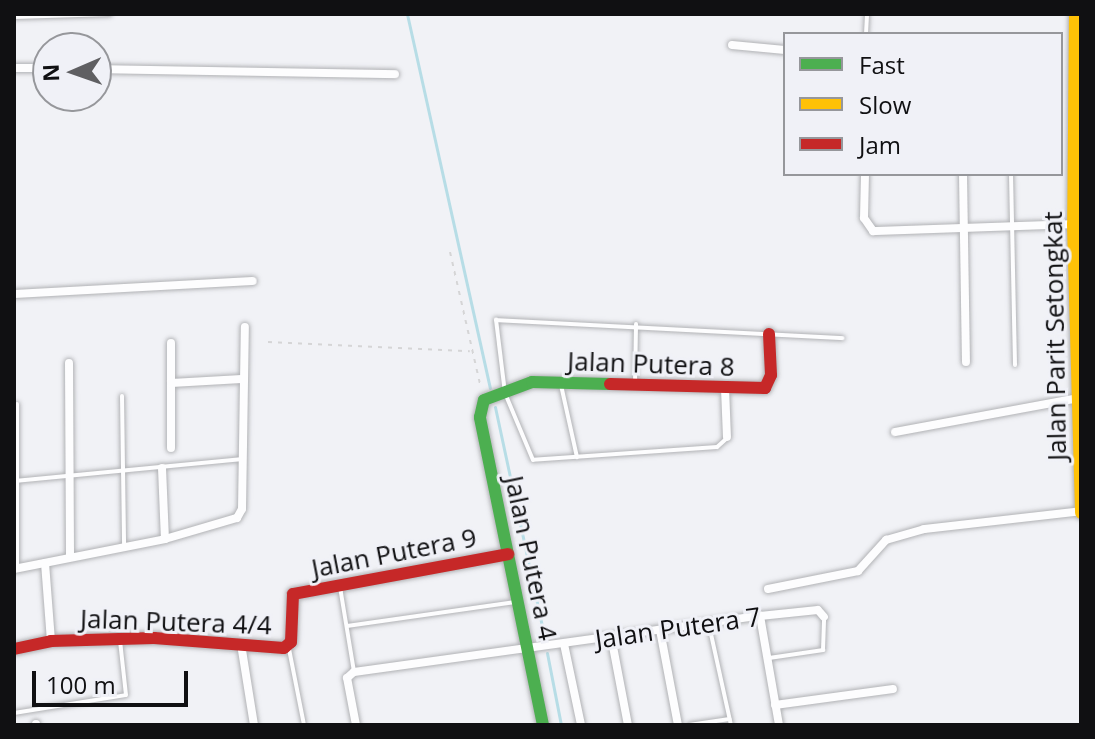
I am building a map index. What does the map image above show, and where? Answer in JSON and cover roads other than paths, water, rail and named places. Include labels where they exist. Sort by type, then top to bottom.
[{"type":"street","name":"Jalan Parit Setongkat","points":[[1075,14],[1077,188],[1073,224],[1081,512]]},
{"type":"street","points":[[732,45],[783,50]]},
{"type":"street","points":[[112,69],[395,74]]},
{"type":"street","points":[[1063,90],[1077,93]]},
{"type":"street","points":[[865,176],[866,228],[1073,224]]},
{"type":"street","points":[[963,176],[966,362]]},
{"type":"street","points":[[14,294],[253,281]]},
{"type":"street","points":[[15,569],[165,539],[237,518],[242,509],[245,327]]},
{"type":"street","name":"Jalan Putera 8","points":[[484,400],[532,382],[757,389],[769,383],[769,334]]},
{"type":"street","points":[[171,343],[171,448]]},
{"type":"street","points":[[69,363],[70,557]]},
{"type":"street","points":[[171,383],[242,379]]},
{"type":"street","points":[[725,388],[727,437]]},
{"type":"street","points":[[895,432],[1079,398]]},
{"type":"street","name":"Jalan Putera 4","points":[[484,400],[480,417],[543,725]]},
{"type":"street","points":[[162,468],[165,539]]},
{"type":"street","points":[[768,589],[858,571],[886,540],[908,533],[1081,512]]},
{"type":"street","name":"Jalan Putera 9","points":[[288,646],[293,594],[508,554]]},
{"type":"street","points":[[45,563],[51,641]]},
{"type":"street","name":"Jalan Putera 7","points":[[354,672],[760,616],[818,610],[824,617]]},
{"type":"street","points":[[760,616],[779,725]]},
{"type":"street","points":[[660,630],[678,725]]},
{"type":"street","points":[[611,636],[628,725]]},
{"type":"street","name":"Jalan Putera 4/4","points":[[14,649],[51,641],[119,639],[288,646]]},
{"type":"street","points":[[241,644],[254,725]]},
{"type":"street","points":[[564,644],[581,725]]},
{"type":"street","points":[[354,672],[347,678],[356,725]]},
{"type":"street","points":[[775,705],[893,689]]},
{"type":"lane","points":[[14,17],[110,14]]},
{"type":"lane","points":[[1011,176],[1015,365]]},
{"type":"lane","points":[[727,437],[717,447],[533,460],[505,393],[496,320],[636,324],[843,338]]},
{"type":"lane","points":[[635,385],[636,324]]},
{"type":"lane","points":[[561,383],[577,457]]},
{"type":"lane","points":[[122,396],[124,547]]},
{"type":"lane","points":[[15,569],[17,404]]},
{"type":"lane","points":[[15,480],[241,459]]},
{"type":"lane","points":[[340,585],[354,672]]},
{"type":"lane","points":[[347,626],[518,601]]},
{"type":"lane","points":[[767,658],[823,650],[824,617]]},
{"type":"lane","points":[[689,725],[731,722],[709,623]]},
{"type":"lane","points":[[14,713],[126,695],[119,639]]},
{"type":"lane","points":[[288,646],[304,725]]},
{"type":"waterway","points":[[407,14],[490,388]]},
{"type":"waterway","points":[[495,407],[544,636]]},
{"type":"waterway","points":[[547,653],[561,725]]}]
